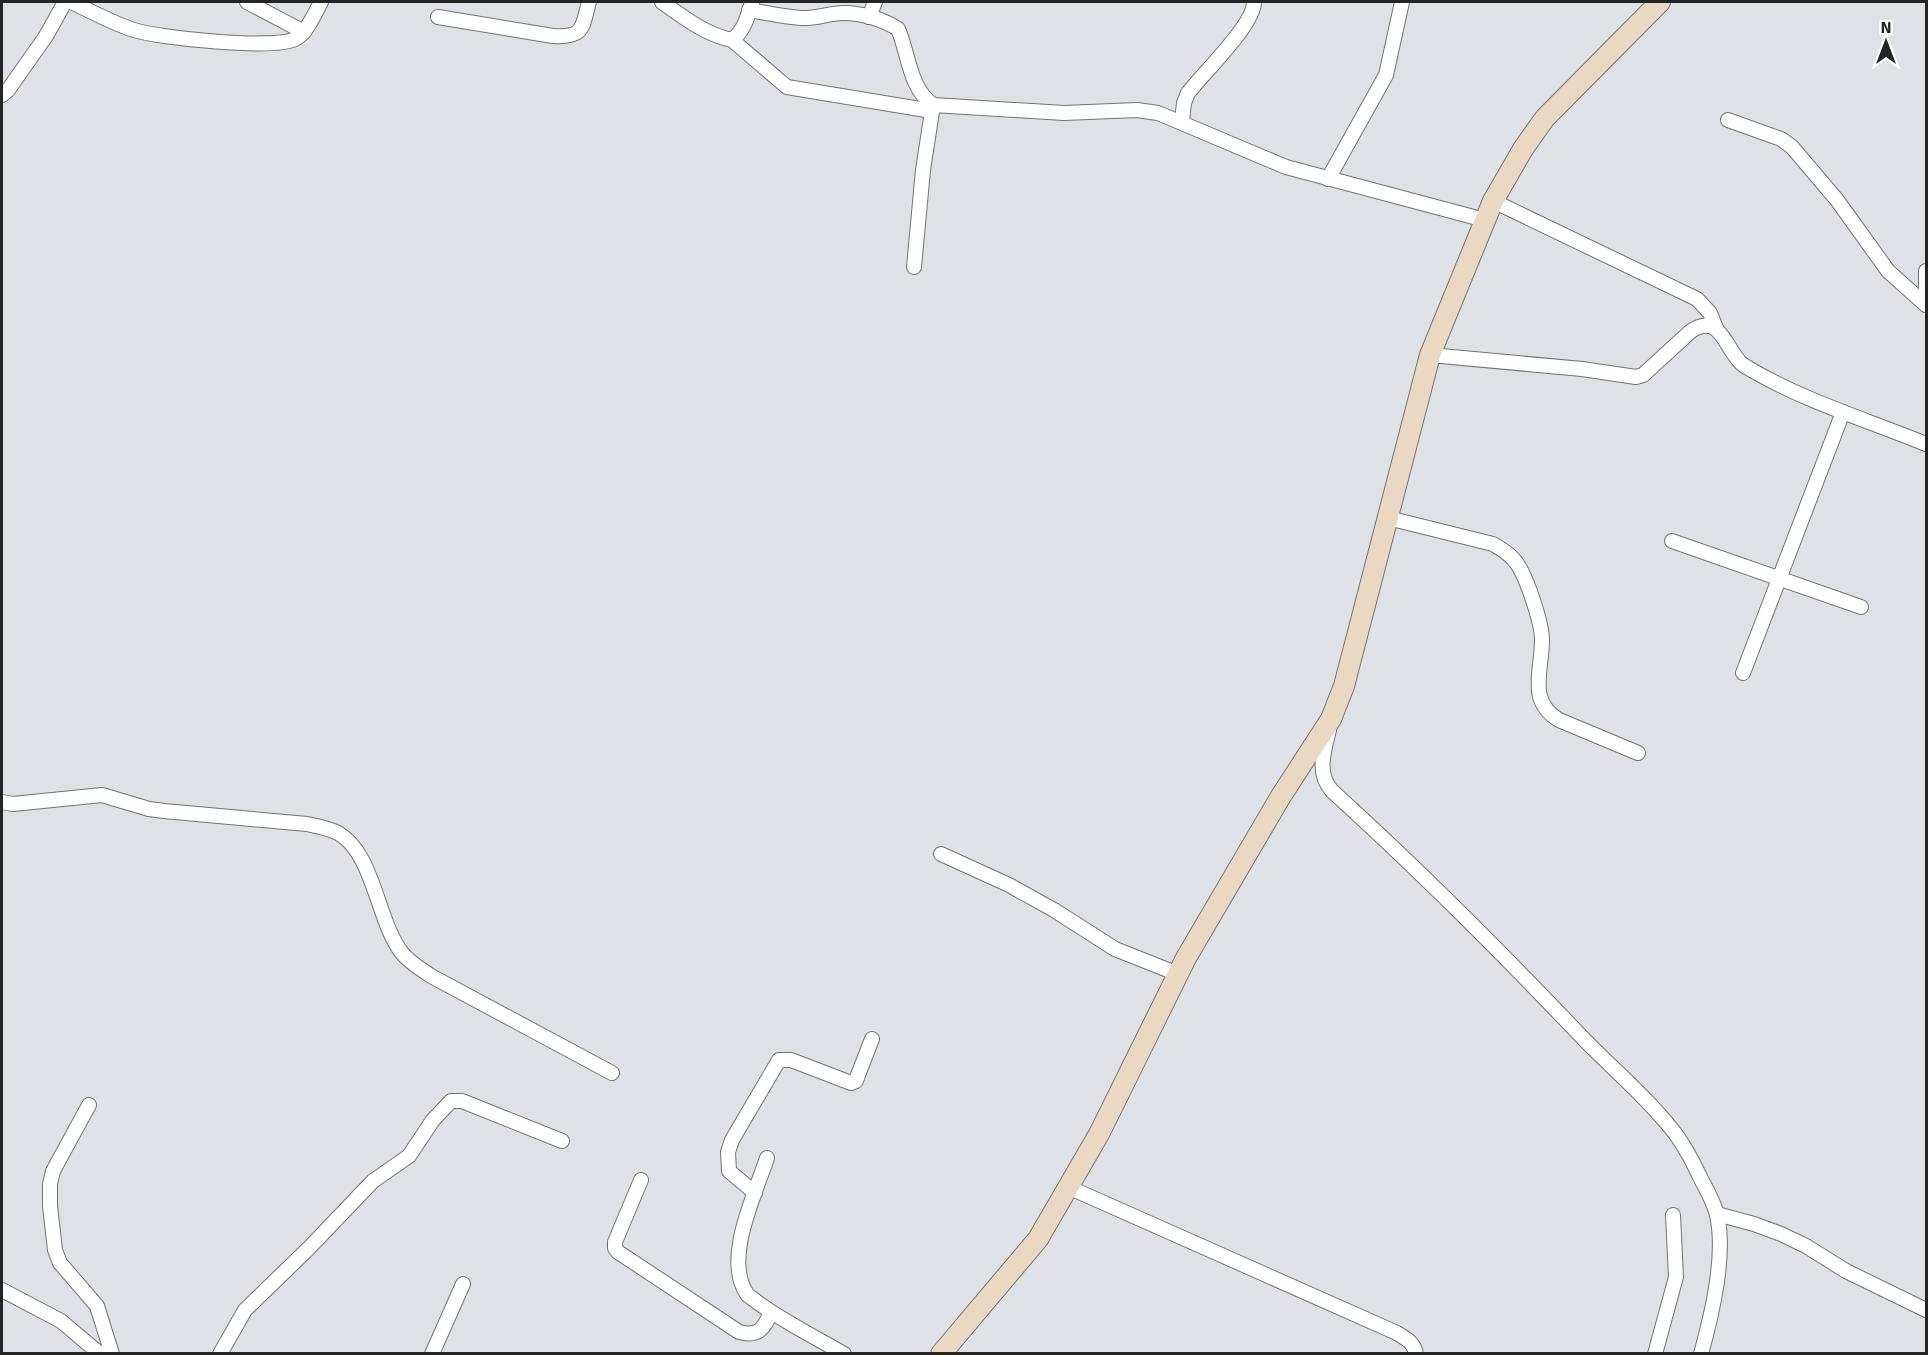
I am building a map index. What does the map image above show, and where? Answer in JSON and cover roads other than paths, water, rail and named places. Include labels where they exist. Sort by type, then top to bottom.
[{"type":"street","points":[[2,95],[8,90],[46,36],[65,2]]},
{"type":"street","points":[[71,2],[126,27],[157,34],[229,43],[284,42],[295,39],[303,32],[321,2]]},
{"type":"street","points":[[247,2],[303,32]]},
{"type":"street","points":[[438,17],[569,37],[576,35],[580,30],[589,2]]},
{"type":"street","points":[[662,2],[691,23],[732,40],[781,84],[788,87],[933,108],[1064,113],[1137,110],[1158,113],[1182,121],[1286,167],[1485,220]]},
{"type":"street","points":[[869,17],[874,2]]},
{"type":"street","points":[[1182,121],[1184,103],[1188,93],[1245,25],[1254,9],[1254,2]]},
{"type":"street","points":[[1328,179],[1386,75],[1402,2]]},
{"type":"street","points":[[1660,2],[1545,118],[1523,149],[1493,201],[1430,355],[1344,686],[1331,719],[1323,759],[1325,783],[1652,1106],[1688,1151],[1717,1214],[1719,1234],[1717,1279],[1711,1318],[1701,1353]]},
{"type":"street","points":[[732,40],[744,26],[751,6],[801,18],[817,18],[843,13],[889,23],[898,29],[916,85],[923,98],[933,108]]},
{"type":"street","points":[[914,267],[923,170],[933,108]]},
{"type":"street","points":[[1728,120],[1781,139],[1792,147],[1837,200],[1888,271],[1926,305]]},
{"type":"street","points":[[1493,201],[1697,299],[1710,313],[1716,328],[1741,363],[1784,387],[1926,444]]},
{"type":"street","points":[[1926,271],[1926,305]]},
{"type":"street","points":[[1430,355],[1582,369],[1636,377],[1643,375],[1698,326],[1716,328]]},
{"type":"street","points":[[1743,674],[1843,412]]},
{"type":"street","points":[[1388,518],[1493,544],[1505,550],[1515,559],[1522,570],[1541,626],[1539,674],[1541,701],[1550,715],[1559,720],[1638,753]]},
{"type":"street","points":[[1672,541],[1861,607]]},
{"type":"street","points":[[941,1353],[1038,1239],[1099,1134],[1178,974],[1281,796],[1331,719]]},
{"type":"street","points":[[2,802],[13,804],[102,795],[149,809],[307,824],[340,834],[365,866],[387,925],[402,954],[413,964],[431,976],[612,1073]]},
{"type":"street","points":[[941,854],[1010,885],[1115,949],[1178,974]]},
{"type":"street","points":[[756,1193],[729,1171],[728,1152],[732,1140],[779,1060],[791,1060],[851,1083],[856,1081],[872,1039]]},
{"type":"street","points":[[220,1353],[245,1310],[309,1248],[373,1180],[409,1156],[433,1120],[451,1101],[462,1101],[562,1141]]},
{"type":"street","points":[[88,1105],[53,1171],[50,1184],[50,1206],[55,1250],[60,1263],[97,1306],[112,1353]]},
{"type":"street","points":[[767,1158],[738,1246],[737,1266],[741,1281],[747,1295],[771,1313],[844,1353]]},
{"type":"street","points":[[641,1180],[615,1242],[618,1252],[739,1332],[748,1335],[758,1332],[763,1328],[771,1313]]},
{"type":"street","points":[[1068,1187],[1396,1333],[1410,1341],[1416,1353]]},
{"type":"street","points":[[1717,1214],[1781,1234],[1806,1246],[1846,1271],[1926,1310]]},
{"type":"street","points":[[1655,1353],[1676,1277],[1672,1215]]},
{"type":"street","points":[[432,1353],[463,1284]]},
{"type":"street","points":[[2,1290],[61,1321],[100,1353]]}]
